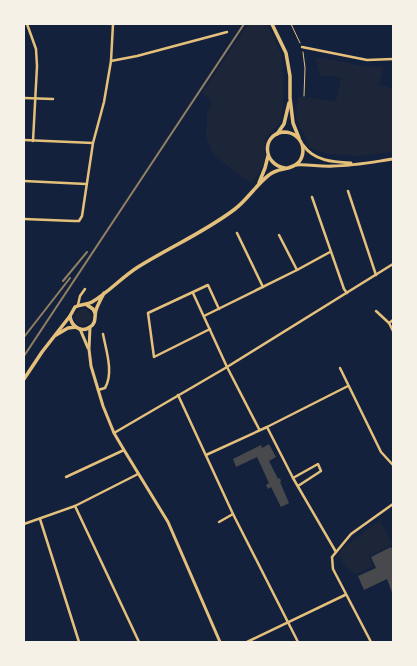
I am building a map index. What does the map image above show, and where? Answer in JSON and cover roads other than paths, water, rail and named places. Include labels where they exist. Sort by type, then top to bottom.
[{"type":"main road","points":[[87,305],[138,267],[224,216],[248,198],[258,185],[270,174],[296,165],[302,156],[302,144],[294,123],[290,98],[290,76],[286,53],[272,24]]},
{"type":"main road","points":[[258,185],[265,168],[270,141],[277,134],[286,120],[290,98]]},
{"type":"main road","points":[[277,134],[283,132],[289,133],[299,139]]},
{"type":"main road","points":[[268,156],[274,165],[285,168]]},
{"type":"main road","points":[[70,316],[72,324],[76,327],[84,330],[90,327],[95,321],[95,313],[104,293]]},
{"type":"main road","points":[[24,379],[42,352],[70,316],[73,309],[78,305],[87,305],[93,309],[95,313]]},
{"type":"main road","points":[[55,335],[68,328],[76,327]]},
{"type":"street","points":[[27,24],[36,49],[37,66],[34,98],[33,141]]},
{"type":"street","points":[[24,219],[74,222],[79,221],[82,216],[86,184],[104,102],[111,61],[113,24]]},
{"type":"street","points":[[111,61],[137,56],[227,32]]},
{"type":"street","points":[[302,47],[367,60],[393,59]]},
{"type":"street","points":[[24,98],[53,99]]},
{"type":"street","points":[[24,140],[94,143]]},
{"type":"street","points":[[302,144],[307,152],[317,158],[334,162],[359,164]]},
{"type":"street","points":[[296,165],[311,164],[332,166],[393,159]]},
{"type":"street","points":[[24,181],[86,184]]},
{"type":"street","points":[[348,191],[376,275]]},
{"type":"street","points":[[312,197],[330,252],[344,289],[347,293]]},
{"type":"street","points":[[236,233],[263,287]]},
{"type":"street","points":[[279,235],[297,270]]},
{"type":"street","points":[[204,316],[330,252]]},
{"type":"street","points":[[114,433],[227,367],[393,264]]},
{"type":"street","points":[[210,329],[154,357],[148,313],[208,285],[219,309]]},
{"type":"street","points":[[78,305],[80,296],[86,289]]},
{"type":"street","points":[[193,293],[227,367],[259,429]]},
{"type":"street","points":[[376,311],[388,323],[393,331]]},
{"type":"street","points":[[388,323],[393,320]]},
{"type":"street","points":[[89,349],[90,327]]},
{"type":"street","points":[[80,329],[89,349],[97,390],[114,433],[168,522],[220,642]]},
{"type":"street","points":[[97,390],[105,388],[108,382],[108,359],[103,334]]},
{"type":"street","points":[[340,368],[381,452],[393,465]]},
{"type":"street","points":[[206,455],[259,429],[267,427],[348,386]]},
{"type":"street","points":[[178,396],[233,514],[298,642]]},
{"type":"street","points":[[267,427],[298,486],[336,552]]},
{"type":"street","points":[[66,477],[124,450]]},
{"type":"street","points":[[294,478],[318,464],[321,471],[298,486]]},
{"type":"street","points":[[24,524],[76,506],[138,474]]},
{"type":"street","points":[[370,642],[333,569],[332,557],[351,534],[393,504]]},
{"type":"street","points":[[76,506],[139,642]]},
{"type":"street","points":[[219,522],[233,514]]},
{"type":"street","points":[[40,519],[80,642]]},
{"type":"street","points":[[247,642],[346,595]]},
{"type":"railway","points":[[24,356],[244,24]]},
{"type":"railway","points":[[63,281],[87,252]]},
{"type":"railway","points":[[24,337],[70,278]]}]
